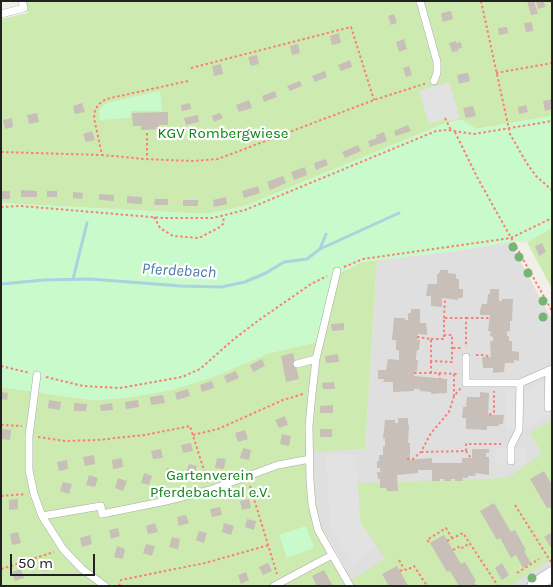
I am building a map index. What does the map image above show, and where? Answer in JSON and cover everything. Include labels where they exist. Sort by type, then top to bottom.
[{"type":"street","points":[[534,586],[552,574]]},
{"type":"lane","points":[[1,14],[24,8],[22,1]]},
{"type":"lane","points":[[420,1],[437,62],[438,73],[434,81]]},
{"type":"lane","points":[[337,271],[316,359],[312,394],[310,480],[312,505],[318,530],[350,586]]},
{"type":"lane","points":[[466,357],[466,383],[520,384],[550,369],[548,408]]},
{"type":"lane","points":[[297,364],[316,359]]},
{"type":"lane","points":[[37,375],[29,436],[29,470],[34,494],[42,516],[63,549],[82,569],[105,586]]},
{"type":"lane","points":[[511,461],[512,443],[519,430],[520,384]]},
{"type":"lane","points":[[42,516],[101,506],[102,514],[210,490],[278,465],[310,458]]},
{"type":"lane","points":[[277,584],[332,555]]},
{"type":"path","points":[[481,1],[509,129],[516,147],[526,162],[536,176],[552,190]]},
{"type":"path","points":[[190,68],[351,27],[374,100]]},
{"type":"path","points":[[496,73],[552,63]]},
{"type":"path","points":[[102,154],[94,118],[95,110],[99,104],[106,99],[188,81]]},
{"type":"path","points":[[1,152],[102,154],[194,162],[218,159],[374,100],[434,81]]},
{"type":"path","points":[[446,118],[451,130]]},
{"type":"path","points":[[1,207],[21,206],[154,217],[213,218],[245,210],[436,131],[451,130],[474,134],[552,121]]},
{"type":"path","points":[[455,132],[477,177],[552,311]]},
{"type":"path","points":[[147,133],[148,159]]},
{"type":"path","points":[[154,217],[160,228],[173,236],[199,238],[220,227],[223,224],[224,215]]},
{"type":"path","points":[[363,259],[511,238],[552,218]]},
{"type":"path","points":[[1,366],[83,386],[120,388],[182,377],[200,369],[253,325],[311,284],[328,276]]},
{"type":"path","points":[[418,338],[444,339],[445,298]]},
{"type":"path","points":[[444,318],[490,318]]},
{"type":"path","points":[[452,348],[466,348],[466,318]]},
{"type":"path","points":[[431,361],[452,362],[452,335],[444,335]]},
{"type":"path","points":[[431,339],[431,374]]},
{"type":"path","points":[[466,357],[466,354],[489,357]]},
{"type":"path","points":[[414,374],[466,374]]},
{"type":"path","points":[[439,374],[440,378]]},
{"type":"path","points":[[407,459],[413,458],[421,452],[431,433],[448,412],[454,396],[454,374]]},
{"type":"path","points":[[454,396],[466,383]]},
{"type":"path","points":[[489,415],[494,412],[494,383]]},
{"type":"path","points":[[193,435],[218,428],[283,400],[312,394]]},
{"type":"path","points":[[1,425],[30,427]]},
{"type":"path","points":[[29,436],[65,441],[97,440],[145,435],[190,426],[210,490]]},
{"type":"path","points":[[471,458],[466,451],[466,444],[512,443]]},
{"type":"path","points":[[421,452],[466,451]]},
{"type":"path","points":[[247,476],[269,544],[277,584]]},
{"type":"path","points":[[1,496],[34,494]]},
{"type":"path","points":[[515,505],[552,562]]},
{"type":"path","points":[[428,542],[428,540],[446,528],[452,538]]},
{"type":"path","points":[[447,541],[463,533],[498,586]]},
{"type":"path","points":[[453,550],[460,546],[462,548],[470,543]]},
{"type":"path","points":[[120,586],[121,580],[205,563],[269,544]]},
{"type":"path","points":[[1,570],[63,549]]},
{"type":"path","points":[[517,573],[539,559]]},
{"type":"path","points":[[398,560],[404,569]]},
{"type":"path","points":[[400,571],[414,566],[427,586]]},
{"type":"shaded area","points":[[449,82],[460,118],[451,121],[444,119],[429,124],[419,91]]},
{"type":"shaded area","points":[[510,242],[552,320],[552,586],[355,586],[321,525],[315,496],[312,452],[365,448],[377,260],[448,252]]},
{"type":"shaded area","points":[[546,380],[552,380],[552,413],[524,430],[506,430],[507,389],[528,390]]},
{"type":"shaded area","points":[[496,448],[525,448],[525,465],[496,465]]},
{"type":"shaded area","points":[[326,455],[356,455],[360,522],[377,546],[352,565],[330,526]]},
{"type":"green space","name":"KGV Rombergwiese","points":[[26,1],[415,1],[416,4],[427,1],[552,1],[552,116],[476,129],[462,120],[446,123],[245,206],[212,213],[1,203],[1,19],[28,13]]},
{"type":"green space","points":[[160,91],[162,111],[131,111],[130,118],[100,120],[99,111],[107,103]]},
{"type":"green space","points":[[552,116],[552,228],[527,242],[510,242],[448,252],[362,262],[340,273],[322,341],[269,353],[213,377],[171,390],[124,398],[91,400],[1,387],[1,203],[212,213],[245,206],[446,123],[462,120],[476,129]]},
{"type":"green space","points":[[552,228],[552,289],[527,242]]},
{"type":"green space","name":"Gartenverein Pferdebachtal e.V.","points":[[377,260],[365,449],[312,452],[315,496],[321,525],[337,556],[352,580],[385,559],[360,522],[358,483],[508,478],[542,453],[530,432],[552,421],[552,559],[510,586],[1,586],[1,387],[91,400],[124,398],[171,390],[213,377],[269,353],[322,341],[340,273],[362,262]]},
{"type":"green space","points":[[306,526],[314,548],[287,558],[279,535]]},
{"type":"building","points":[[527,1],[534,1],[538,14],[531,15]]},
{"type":"building","points":[[536,1],[544,1],[545,7],[538,9]]},
{"type":"building","points":[[451,11],[453,19],[443,22],[441,13]]},
{"type":"building","points":[[394,14],[397,23],[391,25],[388,16]]},
{"type":"building","points":[[532,22],[533,31],[526,32],[524,23]]},
{"type":"building","points":[[507,27],[508,33],[499,35],[498,28]]},
{"type":"building","points":[[339,33],[341,43],[332,45],[330,36]]},
{"type":"building","points":[[404,39],[407,49],[399,52],[396,42]]},
{"type":"building","points":[[456,41],[456,43],[461,42],[462,48],[452,52],[449,43]]},
{"type":"building","points":[[298,44],[300,53],[292,55],[290,46]]},
{"type":"building","points":[[257,55],[259,64],[251,66],[248,57]]},
{"type":"building","points":[[350,60],[352,67],[341,71],[338,65]]},
{"type":"building","points":[[221,64],[223,74],[214,76],[212,66]]},
{"type":"building","points":[[409,66],[412,75],[406,77],[403,68]]},
{"type":"building","points":[[325,71],[327,77],[315,82],[312,76]]},
{"type":"building","points":[[468,73],[470,81],[459,84],[457,75]]},
{"type":"building","points":[[300,81],[302,86],[290,91],[287,86]]},
{"type":"building","points":[[275,91],[277,97],[264,102],[262,96]]},
{"type":"building","points":[[552,99],[552,109],[545,111],[543,101]]},
{"type":"building","points":[[249,100],[252,108],[239,112],[236,105]]},
{"type":"building","points":[[82,103],[85,112],[75,114],[73,106]]},
{"type":"building","points":[[190,103],[191,109],[182,111],[181,105]]},
{"type":"building","points":[[526,105],[528,112],[519,114],[518,107]]},
{"type":"building","points":[[473,106],[476,116],[466,118],[463,108]]},
{"type":"building","points":[[168,112],[168,125],[159,125],[159,129],[141,130],[141,126],[133,126],[132,113]]},
{"type":"building","points":[[37,113],[39,122],[29,124],[27,115]]},
{"type":"building","points":[[220,113],[223,118],[214,122],[212,116]]},
{"type":"building","points":[[198,115],[199,122],[186,125],[184,118]]},
{"type":"building","points":[[12,118],[13,127],[5,129],[3,120]]},
{"type":"building","points":[[408,125],[411,131],[396,136],[394,131]]},
{"type":"building","points":[[92,131],[95,140],[86,142],[83,134]]},
{"type":"building","points":[[384,132],[387,141],[370,147],[368,141],[377,138],[376,135]]},
{"type":"building","points":[[358,145],[361,151],[345,158],[342,152]]},
{"type":"building","points":[[326,159],[328,165],[316,170],[314,163]]},
{"type":"building","points":[[305,167],[307,175],[294,180],[291,172]]},
{"type":"building","points":[[283,176],[286,183],[270,190],[267,182]]},
{"type":"building","points":[[258,186],[260,193],[244,198],[242,191]]},
{"type":"building","points":[[21,190],[37,191],[37,197],[21,197]]},
{"type":"building","points":[[1,191],[10,191],[10,199],[1,199]]},
{"type":"building","points":[[47,191],[57,191],[57,197],[47,197]]},
{"type":"building","points":[[73,192],[83,193],[82,199],[73,198]]},
{"type":"building","points":[[99,194],[114,195],[114,201],[99,200]]},
{"type":"building","points":[[127,196],[142,197],[142,204],[127,203]]},
{"type":"building","points":[[226,197],[227,204],[214,207],[213,200]]},
{"type":"building","points":[[155,199],[168,199],[168,205],[154,205]]},
{"type":"building","points":[[183,200],[198,200],[198,206],[183,206]]},
{"type":"building","points":[[542,243],[546,252],[539,256],[535,246]]},
{"type":"building","points":[[440,270],[448,270],[448,273],[456,274],[456,279],[459,279],[459,289],[463,289],[463,298],[458,298],[458,300],[442,298],[442,307],[431,306],[431,296],[426,296],[428,284],[437,284],[437,274],[439,274]]},
{"type":"building","points":[[490,289],[499,289],[499,301],[502,301],[502,299],[513,299],[512,321],[510,321],[510,331],[507,331],[507,336],[509,336],[509,341],[512,341],[512,351],[519,352],[519,361],[514,360],[514,363],[505,363],[504,372],[493,373],[493,368],[483,368],[482,357],[491,357],[490,341],[493,341],[493,337],[490,336],[491,331],[488,331],[490,315],[480,315],[480,310],[482,304],[487,304]]},
{"type":"building","points":[[411,309],[420,309],[420,323],[426,323],[427,330],[427,335],[418,334],[417,340],[420,340],[416,356],[416,360],[418,360],[417,371],[415,371],[414,376],[447,379],[447,393],[431,394],[431,392],[420,391],[419,389],[393,392],[393,382],[383,382],[384,379],[378,379],[378,370],[386,370],[388,359],[399,360],[396,340],[392,340],[394,318],[405,318],[405,320],[408,320],[408,313],[411,313]]},
{"type":"building","points":[[344,323],[344,330],[332,331],[331,324]]},
{"type":"building","points":[[293,353],[299,379],[286,382],[281,356]]},
{"type":"building","points":[[338,354],[339,362],[326,363],[325,356]]},
{"type":"building","points":[[262,359],[265,366],[253,372],[250,365]]},
{"type":"building","points":[[236,371],[239,378],[227,383],[224,376]]},
{"type":"building","points":[[212,381],[214,388],[202,392],[200,385]]},
{"type":"building","points":[[334,382],[335,389],[323,389],[322,383]]},
{"type":"building","points":[[188,389],[190,396],[177,400],[175,393]]},
{"type":"building","points":[[1,392],[8,393],[7,400],[1,399]]},
{"type":"building","points":[[480,392],[489,393],[488,415],[504,415],[503,424],[487,426],[487,430],[466,429],[466,418],[462,418],[463,407],[466,407],[467,397],[480,397]]},
{"type":"building","points":[[163,395],[165,403],[151,405],[150,397]]},
{"type":"building","points":[[49,400],[61,402],[60,410],[48,408]]},
{"type":"building","points":[[138,400],[139,407],[126,409],[125,402]]},
{"type":"building","points":[[74,403],[87,404],[86,411],[74,411]]},
{"type":"building","points":[[112,403],[113,410],[101,411],[100,405]]},
{"type":"building","points":[[333,405],[333,413],[320,413],[320,406]]},
{"type":"building","points":[[285,416],[288,425],[279,428],[275,420]]},
{"type":"building","points":[[398,418],[408,418],[410,458],[407,458],[407,460],[432,458],[432,463],[462,463],[462,458],[472,458],[472,449],[489,449],[486,457],[489,457],[489,475],[475,473],[476,476],[462,478],[463,481],[451,479],[451,481],[444,481],[444,479],[440,479],[440,481],[432,481],[432,470],[418,470],[418,473],[397,475],[398,491],[387,491],[386,488],[380,488],[380,479],[378,479],[377,472],[380,472],[380,468],[377,468],[377,461],[379,461],[379,455],[383,455],[383,446],[385,446],[385,439],[383,438],[385,420],[395,420],[395,423],[398,423]]},
{"type":"building","points":[[2,429],[11,430],[10,440],[1,439]]},
{"type":"building","points":[[320,429],[332,429],[332,437],[320,437]]},
{"type":"building","points":[[245,430],[248,439],[238,442],[235,433]]},
{"type":"building","points":[[282,434],[291,436],[289,446],[280,444]]},
{"type":"building","points":[[191,443],[193,451],[183,453],[181,445]]},
{"type":"building","points":[[243,448],[251,450],[249,460],[240,458]]},
{"type":"building","points":[[161,449],[163,458],[153,459],[151,451]]},
{"type":"building","points":[[94,455],[95,464],[85,466],[83,457]]},
{"type":"building","points":[[122,458],[123,467],[113,469],[112,460]]},
{"type":"building","points":[[217,458],[226,459],[224,469],[215,468]]},
{"type":"building","points":[[67,460],[68,469],[59,471],[57,462]]},
{"type":"building","points":[[189,464],[197,466],[194,476],[186,473]]},
{"type":"building","points":[[167,468],[176,471],[173,480],[164,478]]},
{"type":"building","points":[[544,471],[552,485],[552,511],[550,507],[547,508],[530,479]]},
{"type":"building","points":[[144,473],[152,476],[149,485],[141,483]]},
{"type":"building","points":[[89,475],[98,478],[95,487],[86,485]]},
{"type":"building","points":[[118,478],[127,481],[123,491],[115,488]]},
{"type":"building","points":[[63,482],[72,484],[69,494],[60,491]]},
{"type":"building","points":[[18,499],[18,509],[9,510],[9,500]]},
{"type":"building","points":[[249,499],[251,508],[242,510],[240,501]]},
{"type":"building","points":[[494,503],[511,532],[515,530],[526,550],[524,551],[531,563],[523,568],[516,555],[511,558],[500,538],[497,540],[480,511]]},
{"type":"building","points":[[220,507],[222,515],[212,517],[210,509]]},
{"type":"building","points":[[186,515],[189,523],[179,526],[177,517]]},
{"type":"building","points":[[247,519],[256,521],[254,530],[245,527]]},
{"type":"building","points":[[155,523],[158,532],[148,534],[146,526]]},
{"type":"building","points":[[224,523],[234,526],[231,535],[222,532]]},
{"type":"building","points":[[118,528],[120,536],[111,539],[109,530]]},
{"type":"building","points":[[199,531],[207,533],[204,543],[196,540]]},
{"type":"building","points":[[18,532],[21,543],[12,545],[10,534]]},
{"type":"building","points":[[552,532],[552,549],[544,537]]},
{"type":"building","points":[[90,535],[92,544],[82,547],[80,538]]},
{"type":"building","points":[[444,535],[461,564],[465,562],[477,586],[459,586],[450,571],[447,572],[430,543]]},
{"type":"building","points":[[172,537],[180,539],[178,549],[169,547]]},
{"type":"building","points":[[146,544],[155,546],[152,556],[143,553]]},
{"type":"building","points":[[117,546],[125,549],[123,559],[114,557]]},
{"type":"building","points":[[49,559],[52,569],[44,571],[41,562]]},
{"type":"building","points":[[268,563],[272,571],[263,575],[259,567]]},
{"type":"building","points":[[502,563],[509,575],[502,580],[495,568]]},
{"type":"building","points":[[397,566],[408,586],[389,586],[382,574]]},
{"type":"building","points":[[21,569],[24,578],[15,581],[12,572]]},
{"type":"building","points":[[324,570],[333,586],[317,586],[312,576]]},
{"type":"building","points":[[246,572],[249,580],[241,584],[238,575]]},
{"type":"waterway","name":"Pferdebach","points":[[1,284],[44,280],[90,279],[221,287],[245,282],[266,273],[284,262],[307,259],[320,249],[399,213]]},
{"type":"waterway","points":[[73,279],[87,223]]},
{"type":"waterway","points":[[320,249],[326,234]]}]
